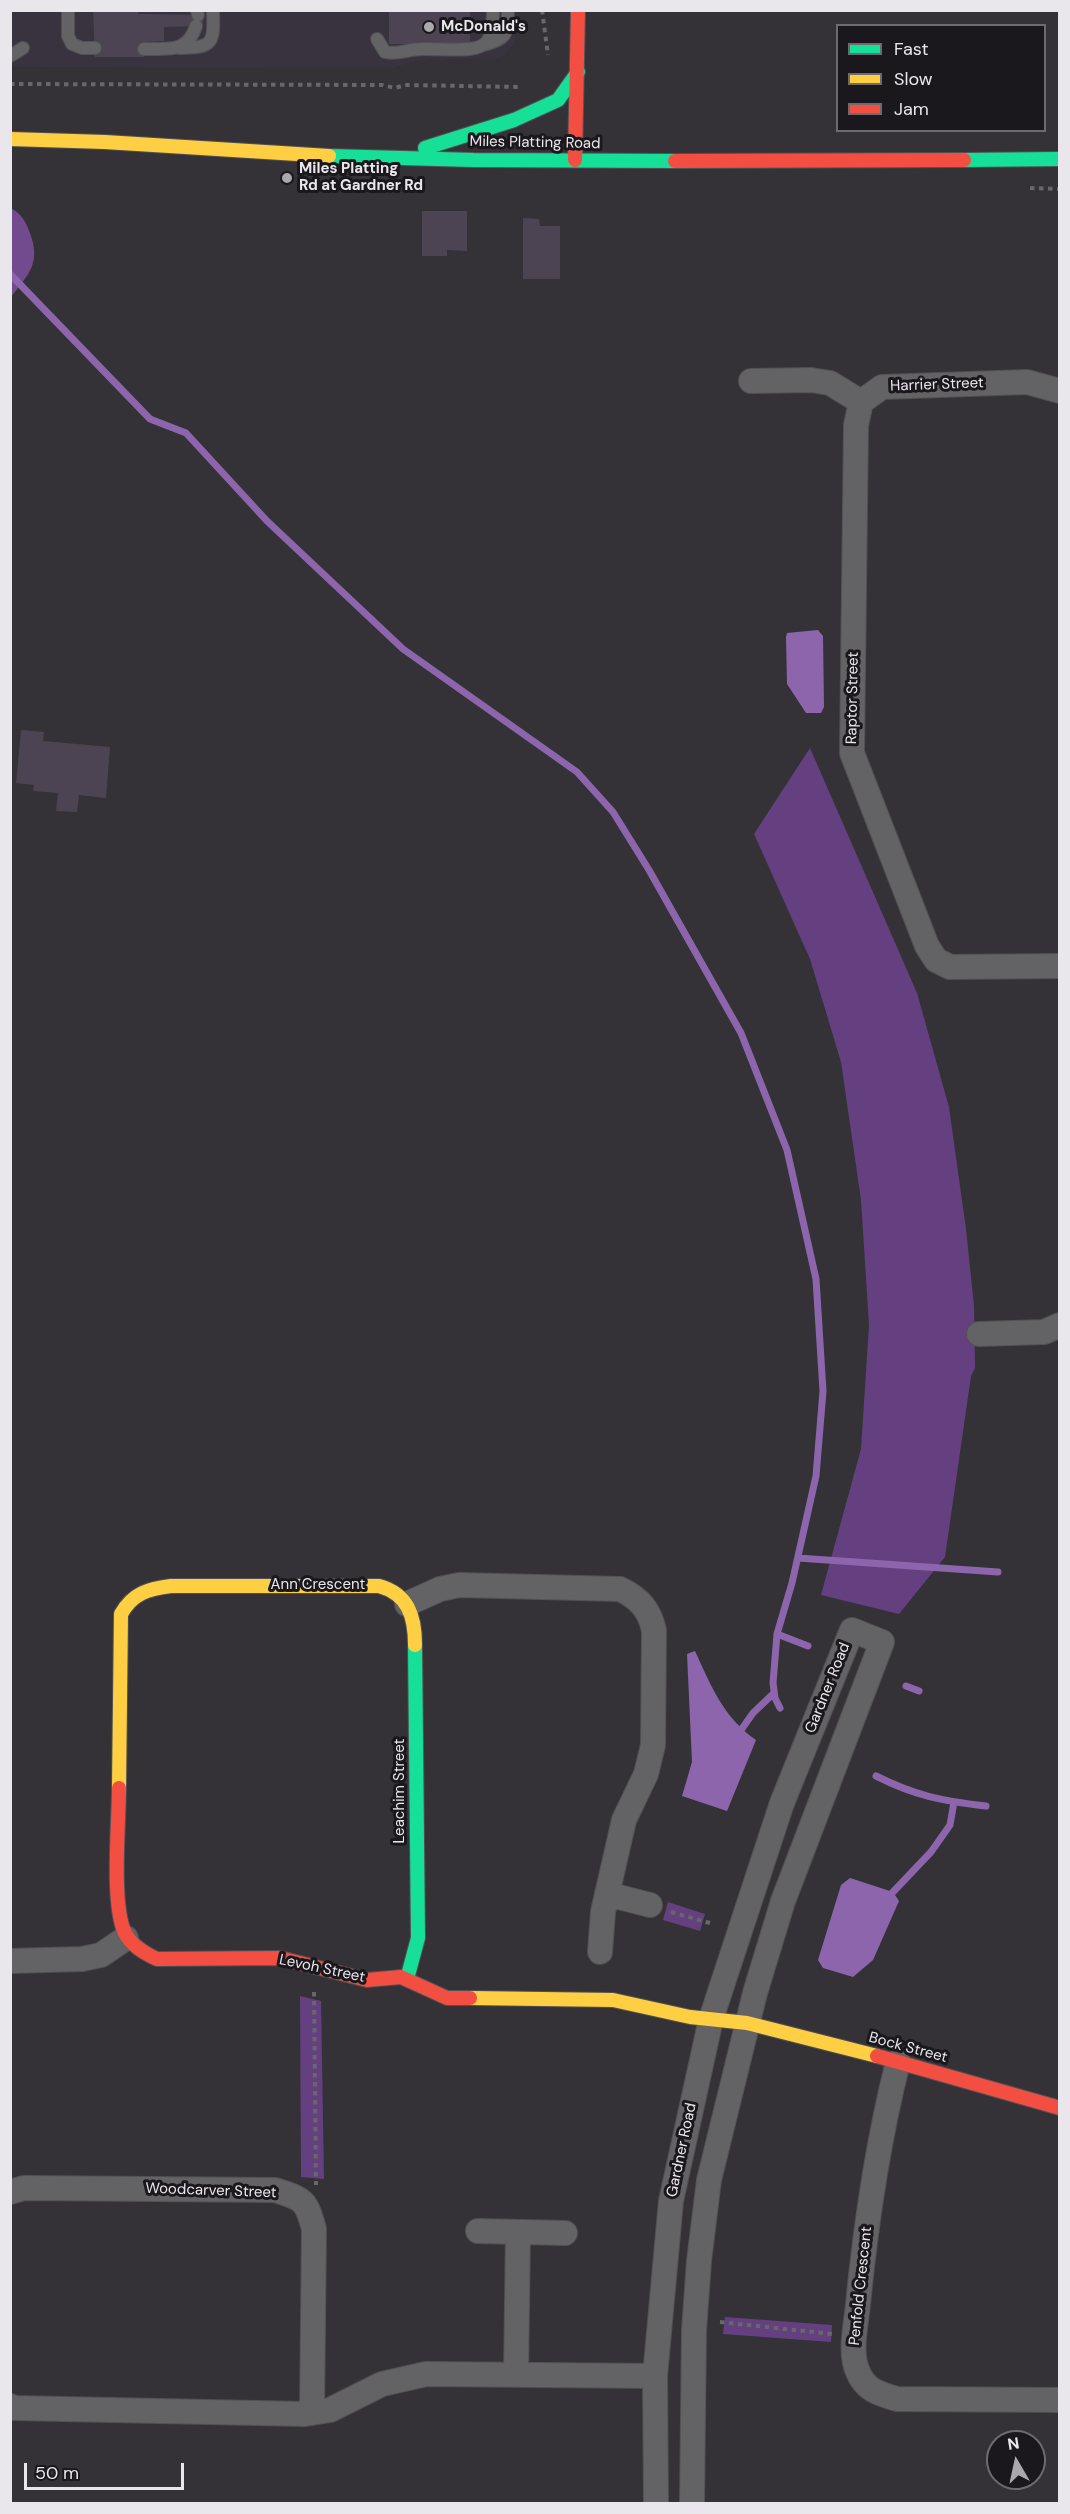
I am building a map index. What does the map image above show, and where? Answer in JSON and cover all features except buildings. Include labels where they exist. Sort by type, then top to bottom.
[{"type":"street","points":[[575,160],[578,10]]},
{"type":"street","points":[[388,158],[504,123],[558,100],[578,72]]},
{"type":"street","name":"Miles Platting Road","points":[[10,139],[66,139],[388,158],[1059,159]]},
{"type":"street","points":[[751,381],[811,380],[830,384],[861,402]]},
{"type":"street","name":"Harrier Street","points":[[861,402],[882,387],[1027,382],[1059,391]]},
{"type":"street","name":"Raptor Street","points":[[861,402],[856,425],[852,753],[927,946],[936,960],[950,967],[1059,966]]},
{"type":"street","points":[[979,1334],[1044,1332],[1059,1325]]},
{"type":"street","name":"Ann Crescent","points":[[126,1938],[121,1927],[118,1908],[121,1614],[128,1600],[141,1590],[171,1586],[366,1584],[394,1590],[404,1598],[406,1604]]},
{"type":"street","points":[[406,1604],[440,1589],[459,1585],[620,1589],[632,1595],[644,1606],[652,1618],[654,1631],[653,1745],[646,1774],[624,1820],[601,1926],[600,1952]]},
{"type":"street","name":"Leachim Street","points":[[406,1604],[412,1617],[415,1637],[418,1938],[407,1979]]},
{"type":"street","name":"Gardner Road","points":[[656,2504],[655,2376],[671,2200],[711,2019],[782,1803],[852,1630],[882,1642],[783,1901],[747,2022],[710,2180],[699,2261],[694,2330],[692,2504]]},
{"type":"street","points":[[607,1894],[650,1905]]},
{"type":"street","points":[[10,1961],[82,1959],[101,1955],[126,1938]]},
{"type":"street","name":"Levoh Street","points":[[126,1938],[144,1955],[157,1959],[280,1958],[367,1980],[401,1977],[447,1998],[613,2000],[690,2017],[747,2022]]},
{"type":"street","name":"Bock Street","points":[[747,2022],[1059,2108]]},
{"type":"street","name":"Penfold Crescent","points":[[898,2062],[872,2198],[861,2271],[854,2345],[858,2373],[866,2386],[877,2393],[897,2400],[1059,2400]]},
{"type":"street","name":"Woodcarver Street","points":[[10,2192],[24,2188],[275,2190],[300,2198],[309,2211],[314,2229],[312,2413]]},
{"type":"street","points":[[478,2231],[565,2233]]},
{"type":"street","points":[[516,2375],[518,2232]]},
{"type":"street","points":[[10,2406],[37,2409],[312,2413],[330,2410],[382,2384],[426,2374],[655,2376]]},
{"type":"lane","points":[[68,10],[68,36],[72,45],[95,48]]},
{"type":"lane","points":[[144,49],[198,47],[211,43],[213,10]]},
{"type":"lane","points":[[483,45],[493,27],[493,10]]},
{"type":"lane","points":[[377,39],[385,51],[395,54],[420,48],[472,48],[501,40],[507,32],[508,10]]},
{"type":"lane","points":[[179,48],[190,41],[197,17]]},
{"type":"lane","points":[[10,56],[23,48]]},
{"type":"path","points":[[542,10],[549,62]]},
{"type":"path","points":[[10,84],[531,87]]},
{"type":"path","points":[[650,1905],[710,1923]]},
{"type":"path","points":[[314,1988],[315,2182],[318,2189]]},
{"type":"path","points":[[720,2322],[831,2333],[840,2342],[854,2345]]},
{"type":"shaded area","points":[[11,11],[514,11],[515,40],[505,55],[496,58],[418,60],[393,68],[11,67]]},
{"type":"shaded area","points":[[11,208],[21,216],[30,233],[34,260],[28,275],[11,297]]},
{"type":"shaded area","points":[[818,630],[823,636],[824,707],[821,713],[806,713],[787,684],[786,637],[787,633]]},
{"type":"shaded area","points":[[810,748],[917,993],[949,1107],[974,1306],[975,1368],[971,1376],[945,1557],[899,1614],[821,1595],[861,1449],[869,1325],[861,1200],[841,1062],[810,959],[754,834]]},
{"type":"shaded area","points":[[695,1651],[713,1689],[727,1711],[735,1722],[756,1740],[727,1811],[682,1796],[692,1762],[687,1654]]},
{"type":"shaded area","points":[[850,1878],[893,1892],[899,1901],[873,1960],[853,1977],[823,1968],[818,1960],[841,1885]]},
{"type":"shaded area","points":[[668,1902],[705,1914],[700,1931],[663,1920]]},
{"type":"shaded area","points":[[300,1996],[321,2001],[324,2179],[301,2177]]},
{"type":"shaded area","points":[[725,2317],[832,2325],[831,2342],[723,2334]]},
{"type":"waterway","points":[[10,274],[150,419],[186,433],[267,521],[403,649],[577,772],[613,812],[649,870],[741,1033],[787,1150],[816,1279],[823,1391],[816,1476],[792,1583],[777,1634],[773,1683],[775,1698],[780,1708]]},
{"type":"waterway","points":[[798,1558],[998,1572]]},
{"type":"waterway","points":[[777,1634],[808,1646]]},
{"type":"waterway","points":[[906,1686],[919,1691]]},
{"type":"waterway","points":[[741,1730],[753,1713],[774,1693]]},
{"type":"waterway","points":[[876,1776],[930,1797],[986,1806]]},
{"type":"waterway","points":[[893,1892],[931,1852],[950,1825],[954,1802]]},
{"type":"traffic: fast","points":[[425,148],[514,120],[558,100],[578,72]]},
{"type":"traffic: fast","points":[[329,156],[474,160],[675,161]]},
{"type":"traffic: fast","points":[[964,160],[1060,159]]},
{"type":"traffic: fast","points":[[407,1979],[418,1938],[415,1645]]},
{"type":"traffic: slow","points":[[10,139],[105,142],[329,156]]},
{"type":"traffic: slow","points":[[119,1788],[121,1614],[131,1601],[142,1593],[171,1586],[379,1586],[397,1595],[408,1608],[415,1645]]},
{"type":"traffic: slow","points":[[470,1998],[613,2000],[690,2017],[747,2023],[877,2056]]},
{"type":"traffic: jam","points":[[575,160],[578,10]]},
{"type":"traffic: jam","points":[[675,161],[964,160]]},
{"type":"traffic: jam","points":[[119,1788],[118,1903],[125,1933],[131,1942],[143,1952],[157,1959],[280,1958],[367,1980],[401,1977],[447,1998],[470,1998]]},
{"type":"traffic: jam","points":[[877,2056],[1060,2108]]},
{"type":"place","name":"McDonald's","points":[[429,27]]},
{"type":"place","name":"Miles Platting Rd at Gardner Rd","points":[[287,178]]}]
